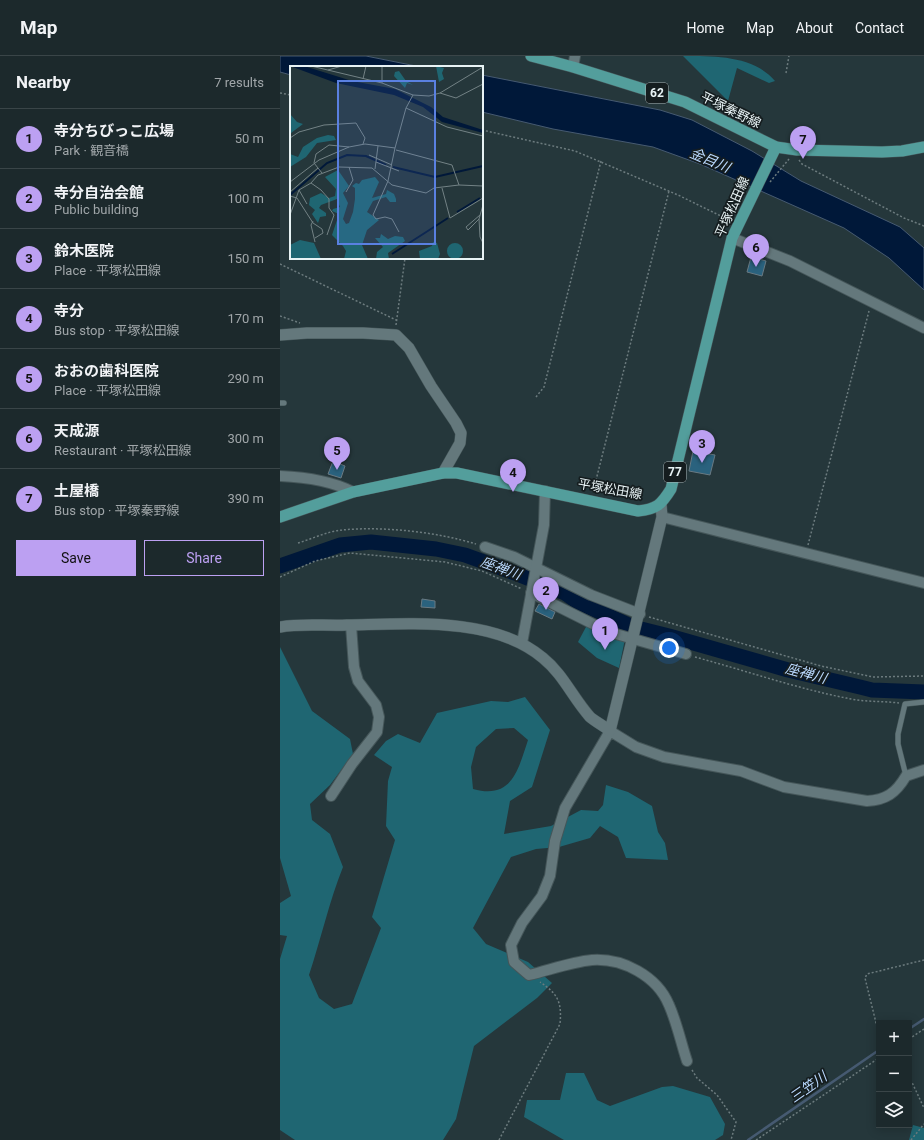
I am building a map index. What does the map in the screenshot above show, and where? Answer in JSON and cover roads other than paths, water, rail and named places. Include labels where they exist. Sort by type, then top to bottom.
[{"type":"main road","name":"平塚秦野線","points":[[531,56],[574,61],[685,102],[776,147],[797,150],[882,152],[902,151],[924,147]]},
{"type":"main road","name":"平塚松田線","points":[[280,517],[353,492],[443,473],[457,473],[638,511],[651,510],[661,504],[671,489],[736,222],[776,147]]},
{"type":"street","points":[[732,238],[790,261],[924,328]]},
{"type":"street","points":[[280,335],[307,333],[364,333],[396,335],[402,340],[409,348],[431,386],[456,423],[460,433],[460,443],[443,473]]},
{"type":"street","points":[[280,476],[296,477],[342,486],[353,492]]},
{"type":"street","points":[[522,643],[544,524],[545,491]]},
{"type":"street","points":[[661,504],[662,517],[640,614],[610,731],[565,808],[555,841],[550,876],[542,896],[522,923],[511,945],[514,962],[529,976],[576,962],[593,960],[624,965],[641,972],[658,987],[669,1005],[687,1061]]},
{"type":"street","points":[[662,517],[924,583]]},
{"type":"street","points":[[485,547],[536,568],[591,595],[640,614]]},
{"type":"street","points":[[531,593],[609,632],[686,654]]},
{"type":"street","points":[[331,796],[352,764],[377,732],[379,717],[376,705],[358,681],[354,667],[351,625]]},
{"type":"street","points":[[280,627],[439,625],[467,628],[522,643],[544,658],[556,671],[591,717],[636,747],[664,757],[741,771],[784,787],[866,801],[879,800],[889,796],[899,788],[906,776],[924,770]]},
{"type":"lane","points":[[906,776],[898,739],[905,704],[924,702]]},
{"type":"water","points":[[280,56],[366,56],[416,66],[290,66],[290,75],[280,72]]},
{"type":"water","name":"金目川","points":[[483,75],[660,110],[692,120],[752,151],[801,181],[900,227],[924,248],[924,290],[889,258],[844,228],[700,164],[653,147],[553,129],[483,112]]},
{"type":"waterway","name":"座禅川","points":[[280,566],[340,545],[371,542],[436,549],[465,555],[520,575],[565,593],[578,602],[633,627],[788,670],[872,690],[924,692]]},
{"type":"waterway","name":"三笠川","points":[[912,1027],[924,1019]]},
{"type":"waterway","name":"三笠川","points":[[748,1140],[876,1052]]},
{"type":"place","name":"土屋橋","points":[[803,159]]},
{"type":"place","name":"天成源","points":[[756,267]]},
{"type":"place","name":"鈴木医院","points":[[702,463]]},
{"type":"place","name":"おおの歯科医院","points":[[337,470]]},
{"type":"place","name":"寺分","points":[[513,492]]},
{"type":"place","name":"寺分自治会館","points":[[546,610]]},
{"type":"place","name":"寺分ちびっこ広場","points":[[605,650]]}]
